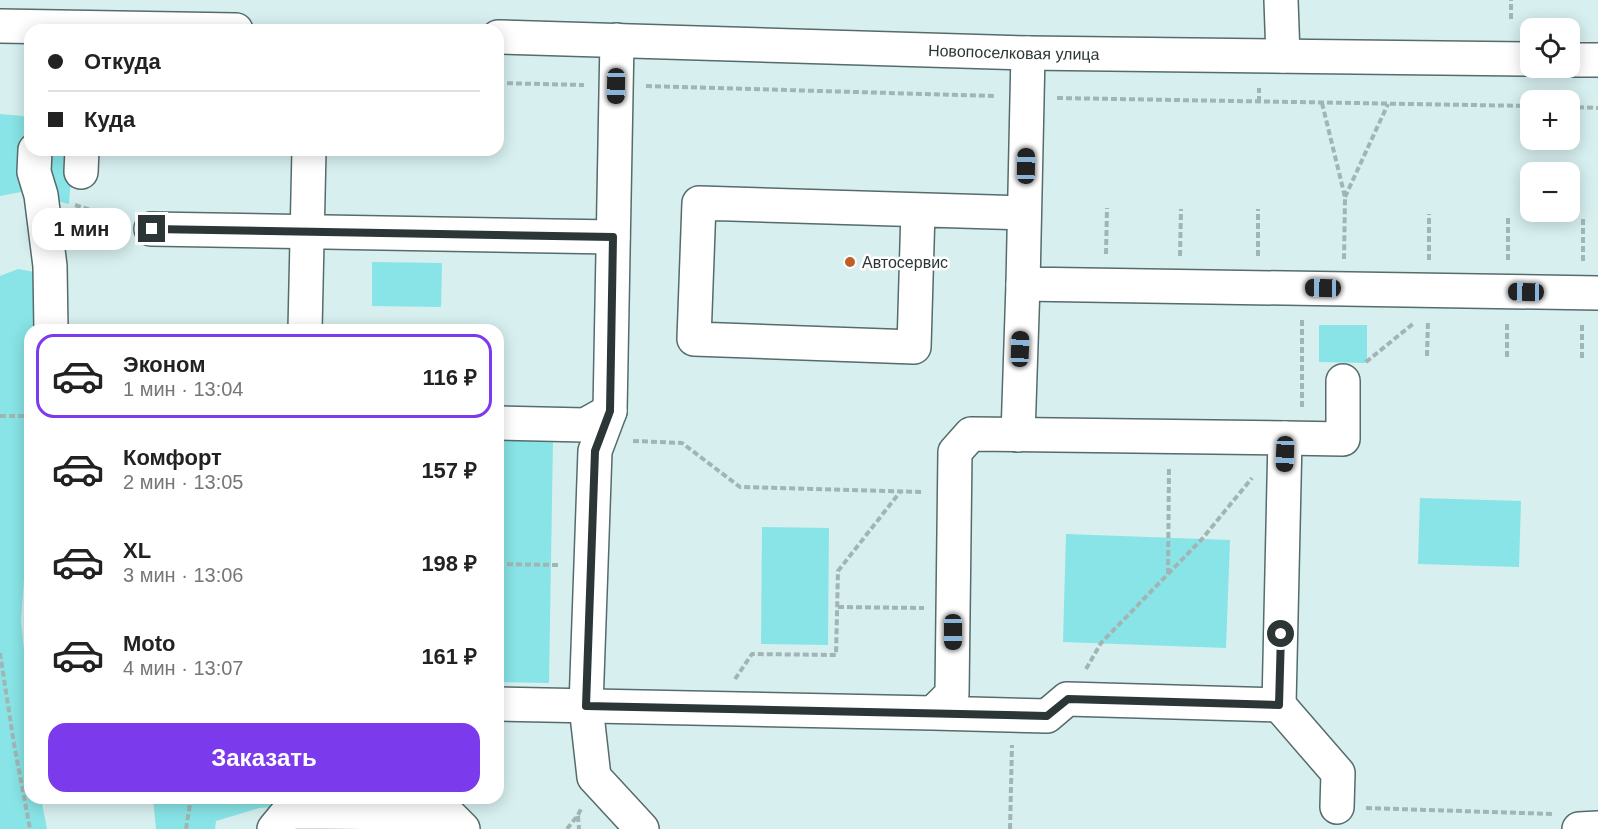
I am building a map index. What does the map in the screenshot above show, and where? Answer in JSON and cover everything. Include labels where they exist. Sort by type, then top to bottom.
[{"type":"street","points":[[1281,0],[1282,56]]},
{"type":"street","points":[[0,26],[24,27]]},
{"type":"street","name":"Новопоселковая улица","points":[[504,37],[1028,53],[1520,59]]},
{"type":"street","points":[[617,40],[613,237],[604,425],[595,451],[586,706],[594,777],[642,829]]},
{"type":"street","points":[[1018,435],[1028,53]]},
{"type":"street","points":[[1580,60],[1598,60]]},
{"type":"street","points":[[34,156],[34,171],[41,195],[50,266],[51,324]]},
{"type":"street","points":[[305,324],[309,156]]},
{"type":"street","points":[[918,210],[914,347],[694,339],[699,203],[1024,213]]},
{"type":"street","points":[[152,229],[613,237]]},
{"type":"street","points":[[1023,284],[1598,293]]},
{"type":"street","points":[[933,713],[952,694],[955,452],[971,434],[1170,436],[1293,424],[1343,439],[1343,381]]},
{"type":"street","points":[[504,423],[604,425]]},
{"type":"street","points":[[1293,424],[1279,705],[1338,773],[1337,807]]},
{"type":"street","points":[[504,704],[1047,716],[1068,699],[1279,705]]},
{"type":"street","points":[[274,829],[288,812],[447,813],[463,829]]},
{"type":"street","points":[[1579,829],[1598,828]]},
{"type":"path","points":[[1511,0],[1511,19]]},
{"type":"path","points":[[504,83],[987,96]]},
{"type":"path","points":[[1056,98],[1520,106]]},
{"type":"path","points":[[1322,103],[1345,197],[1344,289]]},
{"type":"path","points":[[1345,197],[1388,104]]},
{"type":"path","points":[[1580,107],[1598,108]]},
{"type":"path","points":[[41,195],[152,229]]},
{"type":"path","points":[[1106,285],[1107,208]]},
{"type":"path","points":[[1180,286],[1181,208]]},
{"type":"path","points":[[1257,287],[1258,209]]},
{"type":"path","points":[[1293,424],[1302,288]]},
{"type":"path","points":[[1343,381],[1420,318]]},
{"type":"path","points":[[0,416],[24,416]]},
{"type":"path","points":[[604,425],[682,443],[741,487],[955,493]]},
{"type":"path","points":[[1168,574],[1170,436]]},
{"type":"path","points":[[714,709],[753,654],[836,655],[838,571],[900,491]]},
{"type":"path","points":[[1101,643],[1202,539]]},
{"type":"path","points":[[504,564],[591,565]]},
{"type":"path","points":[[837,607],[953,608]]},
{"type":"path","points":[[0,653],[24,797]]},
{"type":"path","points":[[1010,829],[1012,714]]},
{"type":"path","points":[[25,804],[30,829]]},
{"type":"path","points":[[186,829],[190,804]]},
{"type":"path","points":[[1337,807],[1579,814],[1579,829]]},
{"type":"path","points":[[578,816],[579,829]]},
{"type":"shaded area","points":[[0,114],[23,116],[24,156],[73,156],[69,204],[21,192],[0,196]]},
{"type":"shaded area","points":[[372,262],[442,263],[441,307],[372,306]]},
{"type":"shaded area","points":[[18,269],[40,273],[40,324],[24,324],[24,579],[21,621],[24,650],[24,804],[42,804],[47,829],[0,829],[0,276]]},
{"type":"shaded area","points":[[1319,325],[1367,325],[1367,363],[1319,362]]},
{"type":"shaded area","points":[[504,439],[553,439],[549,683],[504,682]]},
{"type":"shaded area","points":[[1420,498],[1521,501],[1519,567],[1418,564]]},
{"type":"shaded area","points":[[762,527],[829,528],[828,645],[761,644]]},
{"type":"shaded area","points":[[1066,534],[1230,540],[1226,648],[1063,642]]},
{"type":"shaded area","points":[[154,804],[313,804],[259,808],[216,821],[215,829],[156,829]]},
{"type":"place","name":"Автосервис","points":[[850,262]]},
{"type":"route","points":[[152,229],[613,237],[610,411],[595,451],[586,706],[1047,716],[1068,699],[1279,705],[1281,634]]}]
